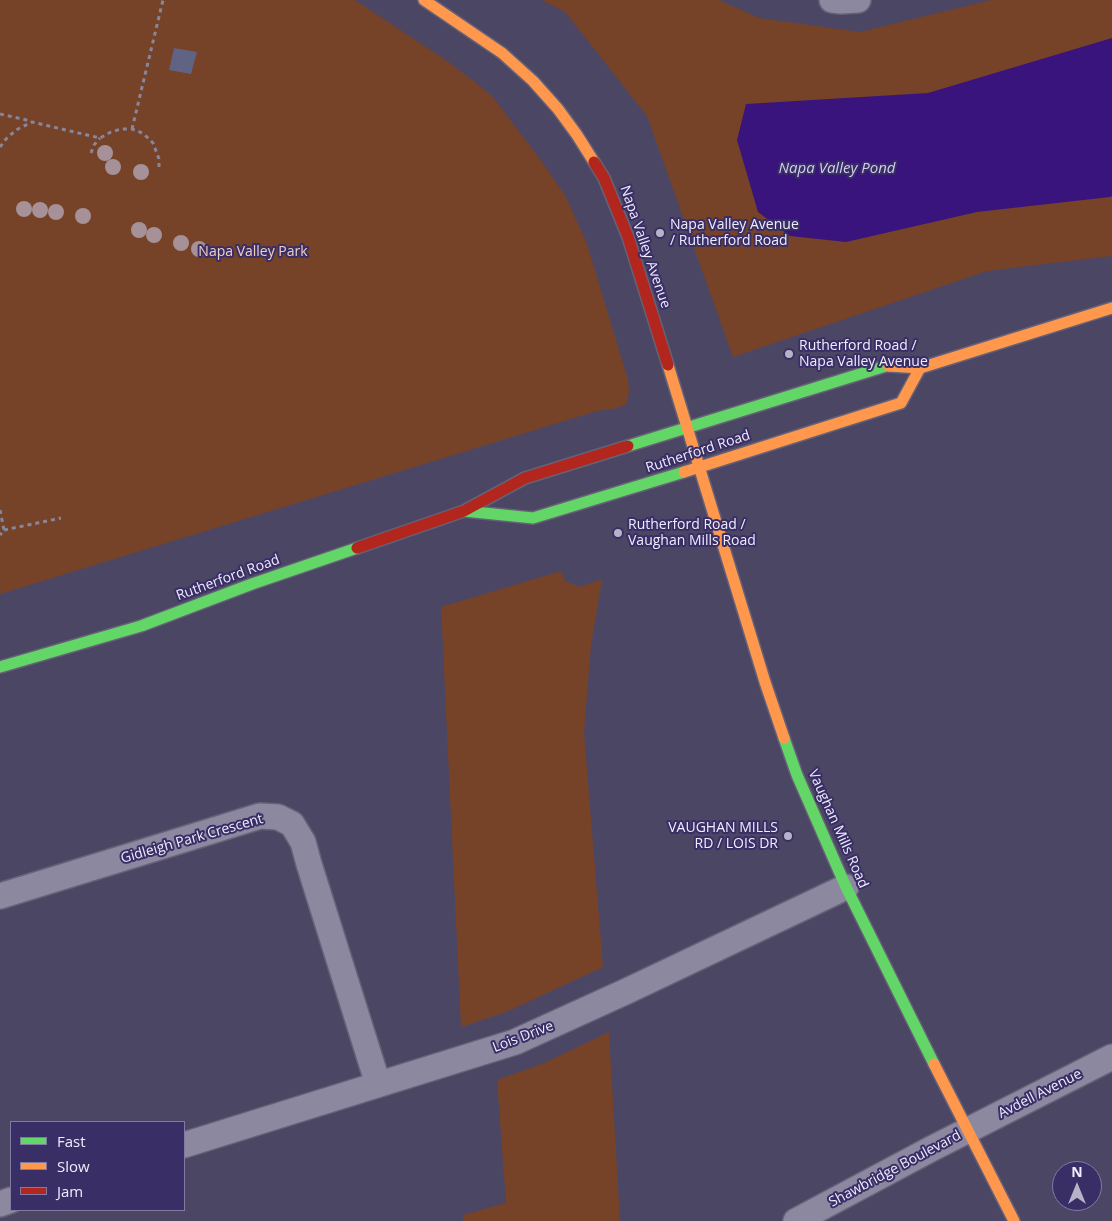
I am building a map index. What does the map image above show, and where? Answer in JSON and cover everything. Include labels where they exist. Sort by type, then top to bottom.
[{"type":"main road","name":"Napa Valley Avenue","points":[[424,0],[502,53],[533,81],[558,109],[593,158],[604,178],[628,237],[688,427]]},
{"type":"main road","name":"Rutherford Road","points":[[0,668],[141,626],[252,584],[464,511],[525,478],[886,366],[920,368],[1112,308]]},
{"type":"main road","name":"Rutherford Road","points":[[464,511],[533,518],[699,467],[901,403],[920,368]]},
{"type":"main road","name":"Vaughan Mills Road","points":[[688,427],[765,682],[797,775],[846,886],[1014,1221]]},
{"type":"street","points":[[832,0],[841,2],[858,0]]},
{"type":"street","name":"Gidleigh Park Crescent","points":[[0,896],[260,816],[278,817],[285,820],[292,824],[303,842],[378,1084]]},
{"type":"street","name":"Lois Drive","points":[[185,1145],[523,1038],[627,991],[846,886]]},
{"type":"street","name":"Avdell Avenue","points":[[968,1131],[1112,1057]]},
{"type":"street","name":"Shawbridge Boulevard","points":[[796,1221],[968,1131]]},
{"type":"path","points":[[132,129],[163,0]]},
{"type":"path","points":[[0,114],[100,138]]},
{"type":"path","points":[[0,147],[16,130],[32,122]]},
{"type":"path","points":[[91,153],[94,145],[100,138],[111,132],[132,129],[140,132],[152,143],[160,159],[159,169]]},
{"type":"path","points":[[0,510],[4,530]]},
{"type":"path","points":[[0,536],[4,530],[60,518]]},
{"type":"green space","name":"Napa Valley Park","points":[[0,0],[355,0],[447,61],[492,96],[566,197],[587,244],[628,380],[627,403],[618,408],[597,411],[0,594]]},
{"type":"green space","points":[[542,0],[719,0],[759,18],[860,32],[991,0],[1112,0],[1112,256],[987,271],[733,357],[647,116],[565,12]]},
{"type":"green space","points":[[561,571],[565,581],[580,587],[602,579],[591,645],[584,733],[603,967],[506,1012],[461,1027],[441,607]]},
{"type":"green space","points":[[609,1032],[620,1221],[463,1221],[463,1215],[506,1203],[497,1080],[544,1063]]},
{"type":"water","name":"Napa Valley Pond","points":[[1112,38],[1112,196],[1110,197],[977,212],[846,242],[790,236],[758,212],[737,140],[746,104],[928,93]]},
{"type":"building","points":[[174,48],[197,52],[191,74],[169,70]]},
{"type":"traffic: fast","points":[[628,446],[889,366]]},
{"type":"traffic: fast","points":[[464,511],[533,518],[684,472]]},
{"type":"traffic: fast","points":[[0,667],[141,626],[252,584],[357,548]]},
{"type":"traffic: fast","points":[[784,738],[797,775],[846,887],[934,1064]]},
{"type":"traffic: slow","points":[[424,0],[502,53],[533,81],[558,109],[594,162]]},
{"type":"traffic: slow","points":[[889,366],[920,368],[1112,308]]},
{"type":"traffic: slow","points":[[668,365],[765,682],[784,738]]},
{"type":"traffic: slow","points":[[684,472],[901,403],[920,368]]},
{"type":"traffic: slow","points":[[934,1064],[1014,1221]]},
{"type":"traffic: jam","points":[[594,162],[604,178],[628,237],[668,365]]},
{"type":"traffic: jam","points":[[357,548],[464,511],[525,478],[628,446]]},
{"type":"place","name":"Napa Valley Avenue / Rutherford Road","points":[[660,233]]},
{"type":"place","name":"Rutherford Road / Napa Valley Avenue","points":[[789,354]]},
{"type":"place","name":"Rutherford Road / Vaughan Mills Road","points":[[618,533]]},
{"type":"place","name":"VAUGHAN MILLS RD / LOIS DR","points":[[788,836]]}]
